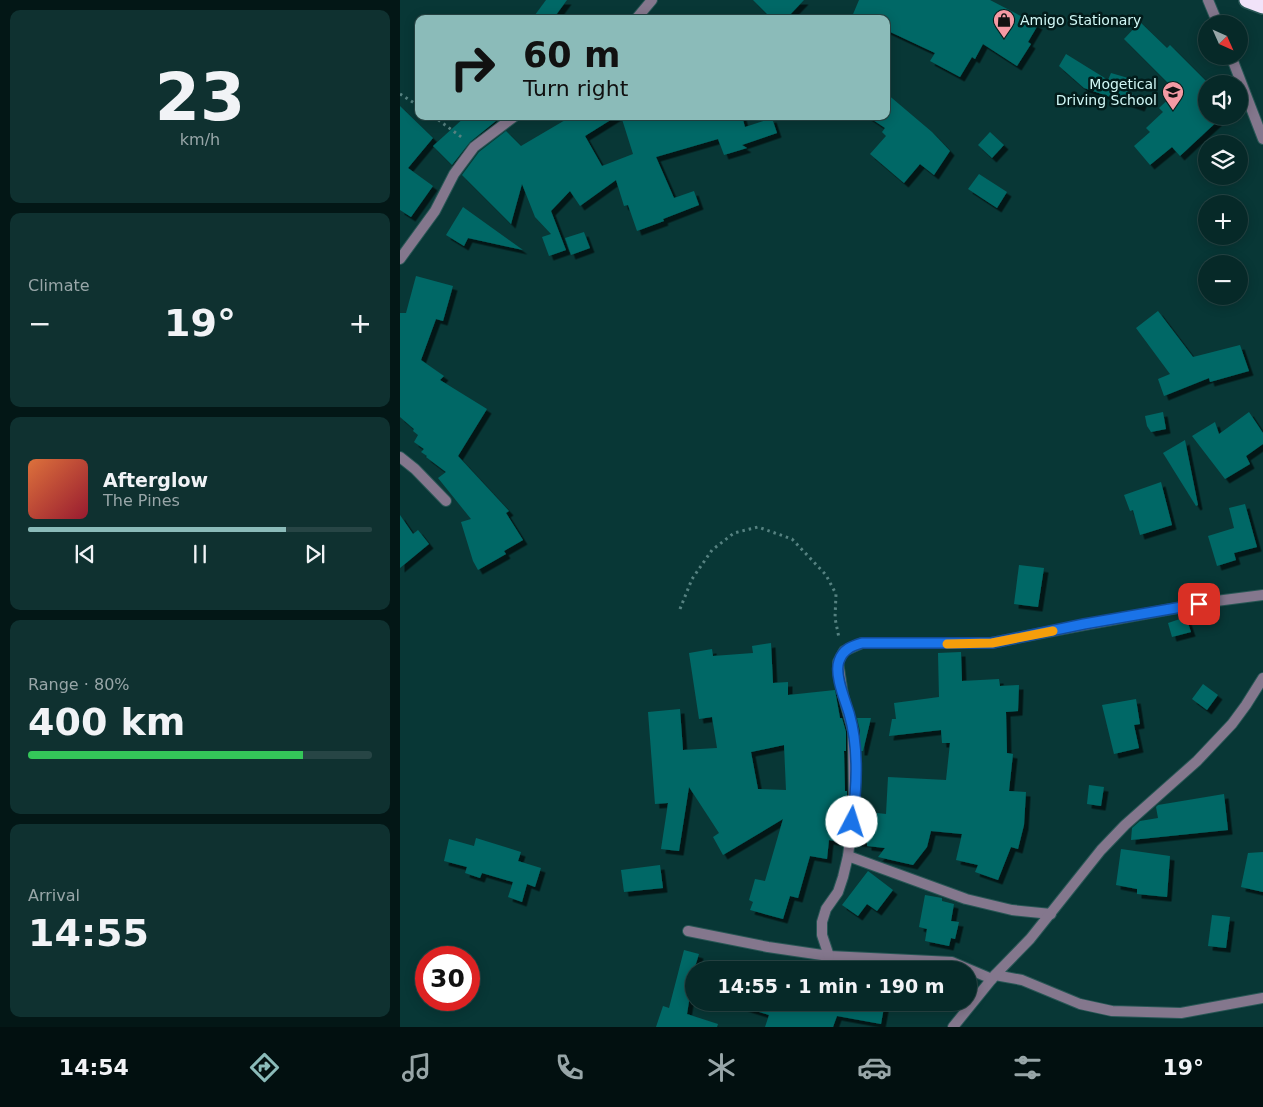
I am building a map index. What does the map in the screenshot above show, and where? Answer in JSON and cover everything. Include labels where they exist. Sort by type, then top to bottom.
[{"type":"highway","points":[[1247,0],[1263,6]]},
{"type":"street","points":[[639,15],[652,0]]},
{"type":"street","points":[[1208,0],[1214,15]]},
{"type":"street","points":[[1234,65],[1263,139]]},
{"type":"street","points":[[400,259],[435,211],[454,174],[474,147],[511,120]]},
{"type":"street","points":[[400,457],[414,468],[446,501]]},
{"type":"street","points":[[829,956],[822,935],[822,922],[826,909],[838,892],[848,856],[854,805],[855,762],[853,731],[841,688],[838,662],[844,651],[862,643],[992,643],[1084,624],[1216,601],[1263,595]]},
{"type":"street","points":[[953,1027],[993,977],[1051,914],[1101,850],[1125,825],[1197,761],[1232,724],[1263,678]]},
{"type":"street","points":[[848,856],[986,905],[1051,914]]},
{"type":"street","points":[[688,931],[768,947],[829,956],[952,962],[993,977],[1022,980],[1080,1004],[1112,1011],[1181,1013],[1263,998]]},
{"type":"path","points":[[400,94],[415,103]]},
{"type":"path","points":[[438,120],[474,147]]},
{"type":"path","points":[[680,609],[692,579],[712,550],[734,533],[758,527],[792,539],[826,575],[836,594],[835,618],[838,635],[844,651]]},
{"type":"building","points":[[546,0],[567,0],[556,15],[535,15]]},
{"type":"building","points":[[753,0],[804,0],[790,15],[768,15]]},
{"type":"building","points":[[859,0],[990,0],[1038,25],[1028,42],[1031,44],[1017,66],[983,44],[975,59],[972,57],[960,77],[930,61],[935,53],[890,32],[890,15],[853,15]]},
{"type":"building","points":[[1140,22],[1167,48],[1170,45],[1200,75],[1198,75],[1198,125],[1213,125],[1203,135],[1198,135],[1198,139],[1180,156],[1172,147],[1150,165],[1134,146],[1150,132],[1146,128],[1163,112],[1159,108],[1175,93],[1179,94],[1124,39]]},
{"type":"building","points":[[1066,54],[1108,80],[1111,73],[1128,78],[1124,89],[1143,101],[1140,107],[1084,88],[1059,66]]},
{"type":"building","points":[[890,96],[932,132],[950,151],[934,175],[920,164],[904,183],[870,154],[886,136],[882,132],[885,128],[873,120],[890,120]]},
{"type":"building","points":[[400,106],[433,138],[408,168],[433,186],[411,217],[400,210]]},
{"type":"building","points":[[462,120],[496,121],[470,142],[452,165],[433,146]]},
{"type":"building","points":[[565,120],[611,120],[585,136],[602,166],[633,154],[622,120],[743,120],[745,127],[766,120],[773,120],[777,133],[742,145],[747,148],[724,155],[718,139],[656,157],[674,198],[694,191],[699,205],[637,231],[628,205],[624,206],[616,180],[580,206],[570,191],[551,211],[566,250],[549,256],[542,237],[551,234],[535,217],[522,184],[511,224],[462,175],[479,152],[506,131],[521,146]]},
{"type":"building","points":[[990,132],[1004,145],[992,158],[978,145]]},
{"type":"building","points":[[979,174],[1007,192],[997,208],[968,189]]},
{"type":"building","points":[[463,207],[523,250],[468,238],[464,246],[446,235]]},
{"type":"building","points":[[584,232],[590,248],[571,255],[565,238]]},
{"type":"building","points":[[416,276],[453,286],[443,321],[436,319],[421,360],[444,376],[440,380],[487,409],[458,456],[509,511],[506,513],[523,540],[504,551],[506,554],[478,570],[473,561],[461,522],[471,519],[438,478],[446,472],[421,452],[424,449],[414,442],[418,435],[400,417],[400,313],[406,313]]},
{"type":"building","points":[[1158,311],[1193,357],[1240,345],[1249,371],[1210,382],[1209,378],[1164,396],[1158,379],[1170,374],[1136,328]]},
{"type":"building","points":[[1163,412],[1166,429],[1151,432],[1147,426],[1145,416]]},
{"type":"building","points":[[1249,412],[1263,433],[1263,444],[1246,456],[1250,464],[1225,479],[1192,436],[1215,422],[1219,434]]},
{"type":"building","points":[[1185,440],[1198,505],[1196,506],[1163,453]]},
{"type":"building","points":[[1161,482],[1172,525],[1140,535],[1133,510],[1130,511],[1124,495]]},
{"type":"building","points":[[1245,504],[1257,547],[1234,553],[1236,560],[1217,566],[1208,536],[1234,528],[1229,508]]},
{"type":"building","points":[[400,515],[413,534],[418,530],[429,544],[400,568]]},
{"type":"building","points":[[1019,565],[1044,568],[1038,607],[1014,604]]},
{"type":"building","points":[[1186,617],[1191,632],[1172,637],[1168,623]]},
{"type":"building","points":[[771,643],[773,683],[788,682],[788,695],[835,690],[840,718],[842,718],[846,732],[846,751],[844,751],[847,805],[843,840],[840,840],[840,842],[829,840],[827,859],[810,856],[798,898],[790,896],[783,919],[750,910],[753,902],[749,900],[755,879],[765,881],[783,819],[723,855],[713,837],[719,833],[689,787],[679,851],[661,849],[668,803],[655,804],[648,712],[680,709],[683,750],[717,748],[712,717],[699,719],[689,653],[712,649],[713,656],[753,653],[752,646]],"holes":[[[784,745],[786,790],[758,789],[751,752]]]},
{"type":"building","points":[[961,652],[962,681],[999,679],[1000,686],[1019,685],[1018,711],[1006,712],[1007,753],[1013,754],[1009,791],[1026,792],[1024,825],[1018,849],[1011,847],[998,880],[975,872],[978,865],[956,860],[962,834],[931,831],[927,847],[913,865],[878,857],[885,848],[867,846],[867,843],[857,842],[859,825],[875,828],[877,813],[886,814],[888,777],[946,780],[950,743],[942,743],[941,730],[889,736],[892,719],[896,719],[894,703],[939,697],[938,653]]},
{"type":"building","points":[[1203,684],[1218,695],[1207,710],[1192,699]]},
{"type":"building","points":[[1136,699],[1140,724],[1134,725],[1139,748],[1114,754],[1102,705]]},
{"type":"building","points":[[857,718],[871,718],[863,751],[860,751],[860,731]]},
{"type":"building","points":[[1089,785],[1104,787],[1101,806],[1087,804]]},
{"type":"building","points":[[1224,794],[1228,830],[1131,840],[1132,828],[1140,821],[1158,818],[1156,807],[1158,805]]},
{"type":"building","points":[[476,838],[521,852],[518,861],[541,868],[535,887],[527,884],[522,902],[508,897],[513,882],[482,873],[480,878],[465,873],[467,867],[444,861],[449,839],[474,846]]},
{"type":"building","points":[[1121,849],[1170,856],[1167,897],[1137,894],[1137,889],[1116,885]]},
{"type":"building","points":[[1263,852],[1263,892],[1241,887],[1248,853]]},
{"type":"building","points":[[660,865],[663,888],[624,892],[621,870]]},
{"type":"building","points":[[868,871],[893,890],[877,911],[867,904],[858,916],[842,905]]},
{"type":"building","points":[[925,895],[942,898],[942,901],[954,904],[951,921],[959,922],[955,939],[951,938],[949,946],[925,941],[927,929],[919,927]]},
{"type":"building","points":[[1212,915],[1230,917],[1226,948],[1208,946]]},
{"type":"building","points":[[684,950],[699,954],[697,961],[685,961],[685,1011],[687,1011],[687,1014],[718,1024],[717,1027],[656,1027],[663,1006],[669,1008]]},
{"type":"building","points":[[756,1011],[883,1011],[881,1024],[837,1016],[833,1027],[765,1027],[769,1015]]},
{"type":"slow traffic","points":[[947,644],[992,643],[1053,631]]},
{"type":"place","name":"Amigo Stationary","points":[[1004,39]]},
{"type":"place","name":"Mogetical Driving School","points":[[1173,111]]},
{"type":"route","points":[[852,822],[855,762],[853,731],[843,695],[838,662],[844,651],[862,643],[992,643],[1084,624],[1199,604]]}]
